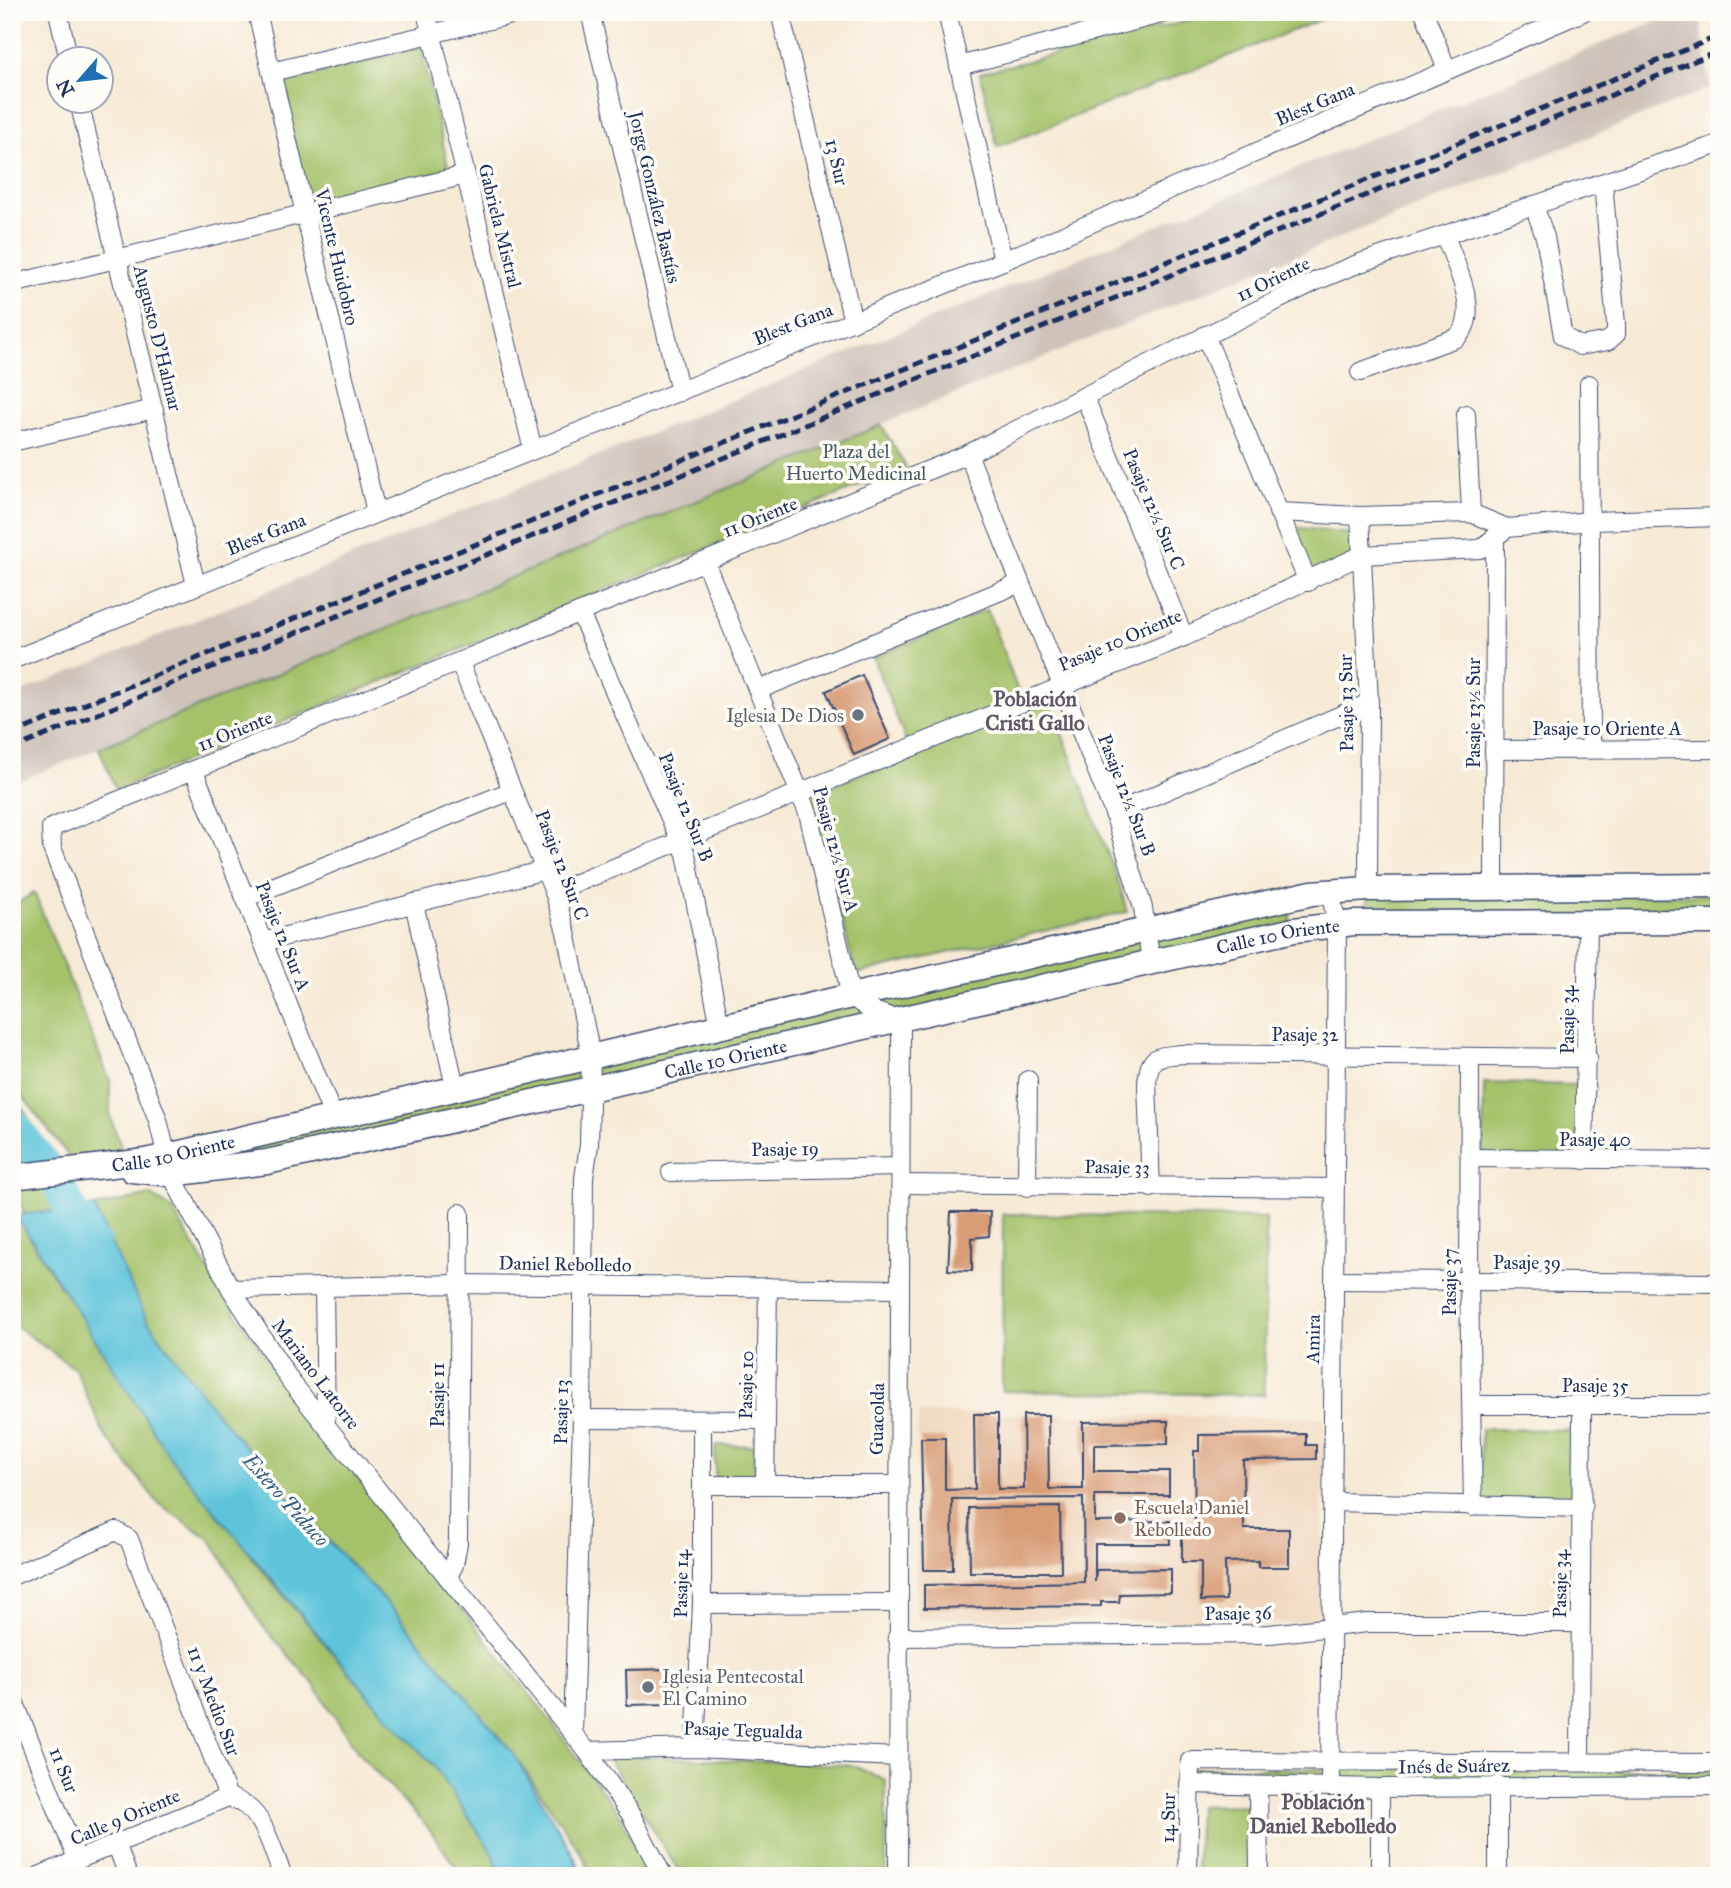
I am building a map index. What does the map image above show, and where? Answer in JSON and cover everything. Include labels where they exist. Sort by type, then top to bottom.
[{"type":"main road","name":"Calle 10 Oriente","points":[[168,1165],[333,1116],[455,1087],[1145,930],[1330,891],[1719,886]]},
{"type":"main road","name":"Calle 10 Oriente","points":[[12,1177],[110,1167],[267,1162],[1294,930],[1337,924],[1719,922]]},
{"type":"street","points":[[58,12],[66,46]]},
{"type":"street","name":"Vicente Huidobro","points":[[257,12],[376,512]]},
{"type":"street","name":"Gabriela Mistral","points":[[426,12],[533,450]]},
{"type":"street","points":[[271,72],[523,12]]},
{"type":"street","name":"Jorge González Bastías","points":[[590,12],[680,392]]},
{"type":"street","name":"13 Sur","points":[[780,12],[853,322]]},
{"type":"street","points":[[947,12],[1003,261]]},
{"type":"street","points":[[959,66],[1169,12]]},
{"type":"street","points":[[1423,12],[1447,70]]},
{"type":"street","name":"Blest Gana","points":[[12,660],[1003,261],[1583,12]]},
{"type":"street","name":"Augusto D'Halmar","points":[[82,116],[196,585]]},
{"type":"street","name":"11 Oriente","points":[[49,833],[56,824],[194,771],[968,454],[1316,281],[1719,144]]},
{"type":"street","points":[[12,284],[466,175]]},
{"type":"street","points":[[1534,205],[1545,237],[1563,336],[1580,346],[1608,341],[1616,334],[1616,324],[1602,183]]},
{"type":"street","points":[[1360,372],[1456,338],[1468,324],[1469,308],[1445,235]]},
{"type":"street","points":[[1205,335],[1308,582]]},
{"type":"street","points":[[1589,384],[1592,520],[1591,749]]},
{"type":"street","name":"Pasaje 12½ Sur C","points":[[1085,398],[1184,637]]},
{"type":"street","points":[[12,442],[154,409]]},
{"type":"street","points":[[1466,414],[1471,513]]},
{"type":"street","name":"Pasaje 12½ Sur B","points":[[968,454],[1018,584],[1114,813],[1134,873],[1151,962]]},
{"type":"street","name":"Pasaje 10 Oriente","points":[[1278,512],[1360,516],[1471,513],[1501,533]]},
{"type":"street","name":"Pasaje 13 Sur","points":[[1360,516],[1369,703],[1368,889]]},
{"type":"street","name":"Pasaje 10 Oriente","points":[[554,892],[1062,688],[1184,637],[1362,555],[1480,550],[1501,533],[1592,520],[1719,517]]},
{"type":"street","name":"Pasaje 13½ Sur","points":[[1494,888],[1494,750],[1501,533]]},
{"type":"street","name":"Pasaje 12½ Sur A","points":[[705,562],[800,792],[813,831],[851,996]]},
{"type":"street","points":[[758,690],[1018,584]]},
{"type":"street","name":"Pasaje 12 Sur B","points":[[580,613],[690,868],[720,1027]]},
{"type":"street","name":"Pasaje 12 Sur C","points":[[460,663],[554,892],[566,932],[591,1056],[589,1091]]},
{"type":"street","points":[[1114,813],[1369,703]]},
{"type":"street","name":"Pasaje 10 Oriente A","points":[[1494,750],[1719,750]]},
{"type":"street","name":"Pasaje 12 Sur A","points":[[194,771],[333,1116]]},
{"type":"street","points":[[245,898],[511,792]]},
{"type":"street","name":"Mariano Latorre","points":[[49,833],[52,848],[158,1120],[168,1165],[230,1289],[273,1355],[326,1425],[587,1751],[631,1815],[663,1876]]},
{"type":"street","points":[[262,942],[545,870]]},
{"type":"street","name":"Amira","points":[[1330,891],[1337,924],[1330,1787]]},
{"type":"street","points":[[414,904],[455,1087]]},
{"type":"street","name":"Pasaje 34","points":[[1584,1160],[1588,1058],[1588,922]]},
{"type":"street","points":[[851,996],[870,1010],[901,1020]]},
{"type":"street","name":"Guacolda","points":[[898,1876],[901,1020]]},
{"type":"street","name":"Pasaje 32","points":[[1151,1188],[1146,1098],[1152,1060],[1182,1054],[1588,1058]]},
{"type":"street","name":"Pasaje 37","points":[[1470,1057],[1469,1283],[1474,1507]]},
{"type":"street","points":[[1027,1187],[1028,1080]]},
{"type":"street","name":"Pasaje 13","points":[[573,1733],[582,1419],[582,1285],[589,1091]]},
{"type":"street","name":"Pasaje 40","points":[[1471,1158],[1719,1160]]},
{"type":"street","name":"Pasaje 19","points":[[671,1172],[901,1175]]},
{"type":"street","name":"Pasaje 33","points":[[901,1175],[1027,1187],[1333,1188]]},
{"type":"street","name":"Pasaje 11","points":[[447,1576],[454,1565],[458,1543],[460,1213]]},
{"type":"street","name":"Pasaje 39","points":[[1335,1280],[1719,1283]]},
{"type":"street","name":"Daniel Rebolledo","points":[[230,1289],[459,1284],[900,1289]]},
{"type":"street","points":[[324,1286],[326,1425]]},
{"type":"street","name":"Pasaje 10","points":[[765,1484],[768,1287]]},
{"type":"street","name":"Pasaje 35","points":[[1472,1405],[1719,1405]]},
{"type":"street","name":"Pasaje 34","points":[[1580,1762],[1582,1407]]},
{"type":"street","points":[[582,1419],[766,1420]]},
{"type":"street","name":"Pasaje 14","points":[[695,1748],[702,1604],[702,1420]]},
{"type":"street","points":[[702,1485],[898,1485]]},
{"type":"street","points":[[1332,1502],[1583,1508]]},
{"type":"street","name":"11 y Medio Sur","points":[[12,1576],[116,1531],[129,1539],[228,1797]]},
{"type":"street","points":[[702,1604],[897,1603]]},
{"type":"street","name":"Pasaje 36","points":[[897,1637],[1270,1634],[1367,1623],[1580,1623]]},
{"type":"street","name":"11 Sur","points":[[12,1696],[77,1859]]},
{"type":"street","name":"Pasaje Tegualda","points":[[587,1751],[695,1748],[898,1757]]},
{"type":"street","name":"Inés de Suárez","points":[[1190,1761],[1719,1763]]},
{"type":"street","name":"14 Sur","points":[[1188,1876],[1190,1761]]},
{"type":"street","name":"Inés de Suárez","points":[[1189,1784],[1380,1788],[1498,1785],[1719,1786]]},
{"type":"street","points":[[1498,1785],[1498,1876]]},
{"type":"street","points":[[1258,1786],[1259,1876]]},
{"type":"street","points":[[1380,1788],[1380,1876]]},
{"type":"street","points":[[228,1797],[244,1802],[256,1813],[283,1876]]},
{"type":"street","name":"Calle 9 Oriente","points":[[40,1876],[228,1797]]},
{"type":"street","points":[[116,1843],[128,1876]]},
{"type":"shaded area","points":[[1678,12],[1699,12],[1710,88],[1003,374],[12,784],[12,696]]},
{"type":"shaded area","name":"Escuela Daniel Rebolledo","points":[[918,1413],[1324,1418],[1322,1623],[916,1618]]},
{"type":"green space","points":[[1223,12],[1340,12],[997,147],[980,73]]},
{"type":"green space","points":[[421,47],[449,170],[307,204],[280,83]]},
{"type":"green space","name":"Plaza del Huerto Medicinal","points":[[881,425],[906,467],[116,790],[99,748]]},
{"type":"green space","points":[[1294,527],[1358,535],[1355,555],[1309,577]]},
{"type":"green space","points":[[987,609],[1021,699],[907,744],[873,658]]},
{"type":"green space","points":[[1050,702],[1120,886],[1127,912],[856,974],[809,794]]},
{"type":"green space","points":[[34,892],[110,1081],[110,1116],[122,1149],[75,1164],[12,1083],[12,907]]},
{"type":"green space","points":[[1366,895],[1719,895],[1719,919],[1371,920]]},
{"type":"green space","points":[[1289,905],[1291,927],[218,1165],[203,1152]]},
{"type":"green space","points":[[1484,1083],[1578,1085],[1577,1161],[1483,1159]]},
{"type":"green space","points":[[12,1089],[86,1220],[138,1302],[94,1207],[150,1195],[171,1208],[229,1303],[295,1399],[543,1711],[621,1816],[649,1876],[593,1876],[583,1856],[513,1753],[391,1607],[520,1770],[565,1840],[584,1876],[531,1876],[322,1615],[251,1557],[381,1710],[435,1767],[489,1848],[503,1876],[462,1876],[427,1826],[359,1754],[313,1683],[260,1623],[211,1540],[158,1503],[104,1434],[75,1369],[12,1323],[12,1216],[16,1215],[62,1290],[12,1187]]},
{"type":"green space","points":[[1003,1214],[1266,1218],[1264,1395],[1002,1391]]},
{"type":"green space","points":[[1481,1429],[1575,1430],[1574,1507],[1480,1505]]},
{"type":"green space","points":[[715,1445],[754,1446],[754,1483],[715,1483]]},
{"type":"green space","points":[[606,1755],[852,1765],[886,1781],[886,1872],[680,1873]]},
{"type":"green space","points":[[1192,1768],[1719,1771],[1719,1791],[1192,1789]]},
{"type":"green space","points":[[1251,1805],[1252,1876],[1196,1876],[1199,1806]]},
{"type":"water","points":[[94,1207],[147,1320],[215,1411],[304,1515],[391,1607],[513,1753],[570,1849],[582,1876],[503,1876],[489,1848],[435,1767],[381,1710],[171,1459],[16,1215]]},
{"type":"building","name":"Iglesia De Dios","points":[[862,675],[890,739],[854,755],[826,691]]},
{"type":"building","points":[[951,1212],[990,1212],[989,1236],[972,1238],[972,1271],[948,1270]]},
{"type":"building","points":[[974,1414],[998,1414],[998,1489],[1024,1489],[1023,1415],[1048,1415],[1049,1489],[1083,1489],[1083,1422],[1168,1421],[1168,1444],[1094,1445],[1094,1471],[1169,1471],[1169,1495],[1095,1495],[1095,1522],[1170,1521],[1170,1544],[1095,1544],[1095,1582],[1096,1570],[1171,1569],[1171,1593],[1120,1594],[1119,1602],[1101,1602],[1101,1606],[924,1608],[924,1585],[1084,1582],[1083,1498],[952,1499],[953,1570],[924,1570],[921,1438],[945,1438],[945,1490],[975,1489]]},
{"type":"building","points":[[1306,1434],[1306,1445],[1316,1445],[1316,1459],[1243,1460],[1244,1529],[1289,1529],[1289,1567],[1258,1567],[1258,1561],[1225,1562],[1226,1600],[1201,1601],[1201,1562],[1182,1562],[1182,1530],[1195,1530],[1194,1451],[1199,1451],[1199,1435]]},
{"type":"building","points":[[1060,1507],[1061,1572],[970,1572],[969,1508]]},
{"type":"building","name":"Iglesia Pentecostal El Camino","points":[[669,1669],[670,1704],[627,1705],[626,1670]]},
{"type":"waterway","name":"Estero Piduco","points":[[12,1123],[59,1185],[77,1223],[95,1245]]},
{"type":"railway","points":[[12,734],[1719,36]]},
{"type":"railway","points":[[12,749],[1719,51]]},
{"type":"place","name":"Iglesia De Dios","points":[[858,715]]},
{"type":"place","name":"Escuela Daniel Rebolledo","points":[[1120,1518]]},
{"type":"place","name":"Iglesia Pentecostal El Camino","points":[[648,1687]]},
{"type":"district","name":"Población Cristi Gallo","points":[[1035,711]]},
{"type":"district","name":"Población Daniel Rebolledo","points":[[1323,1814]]}]
